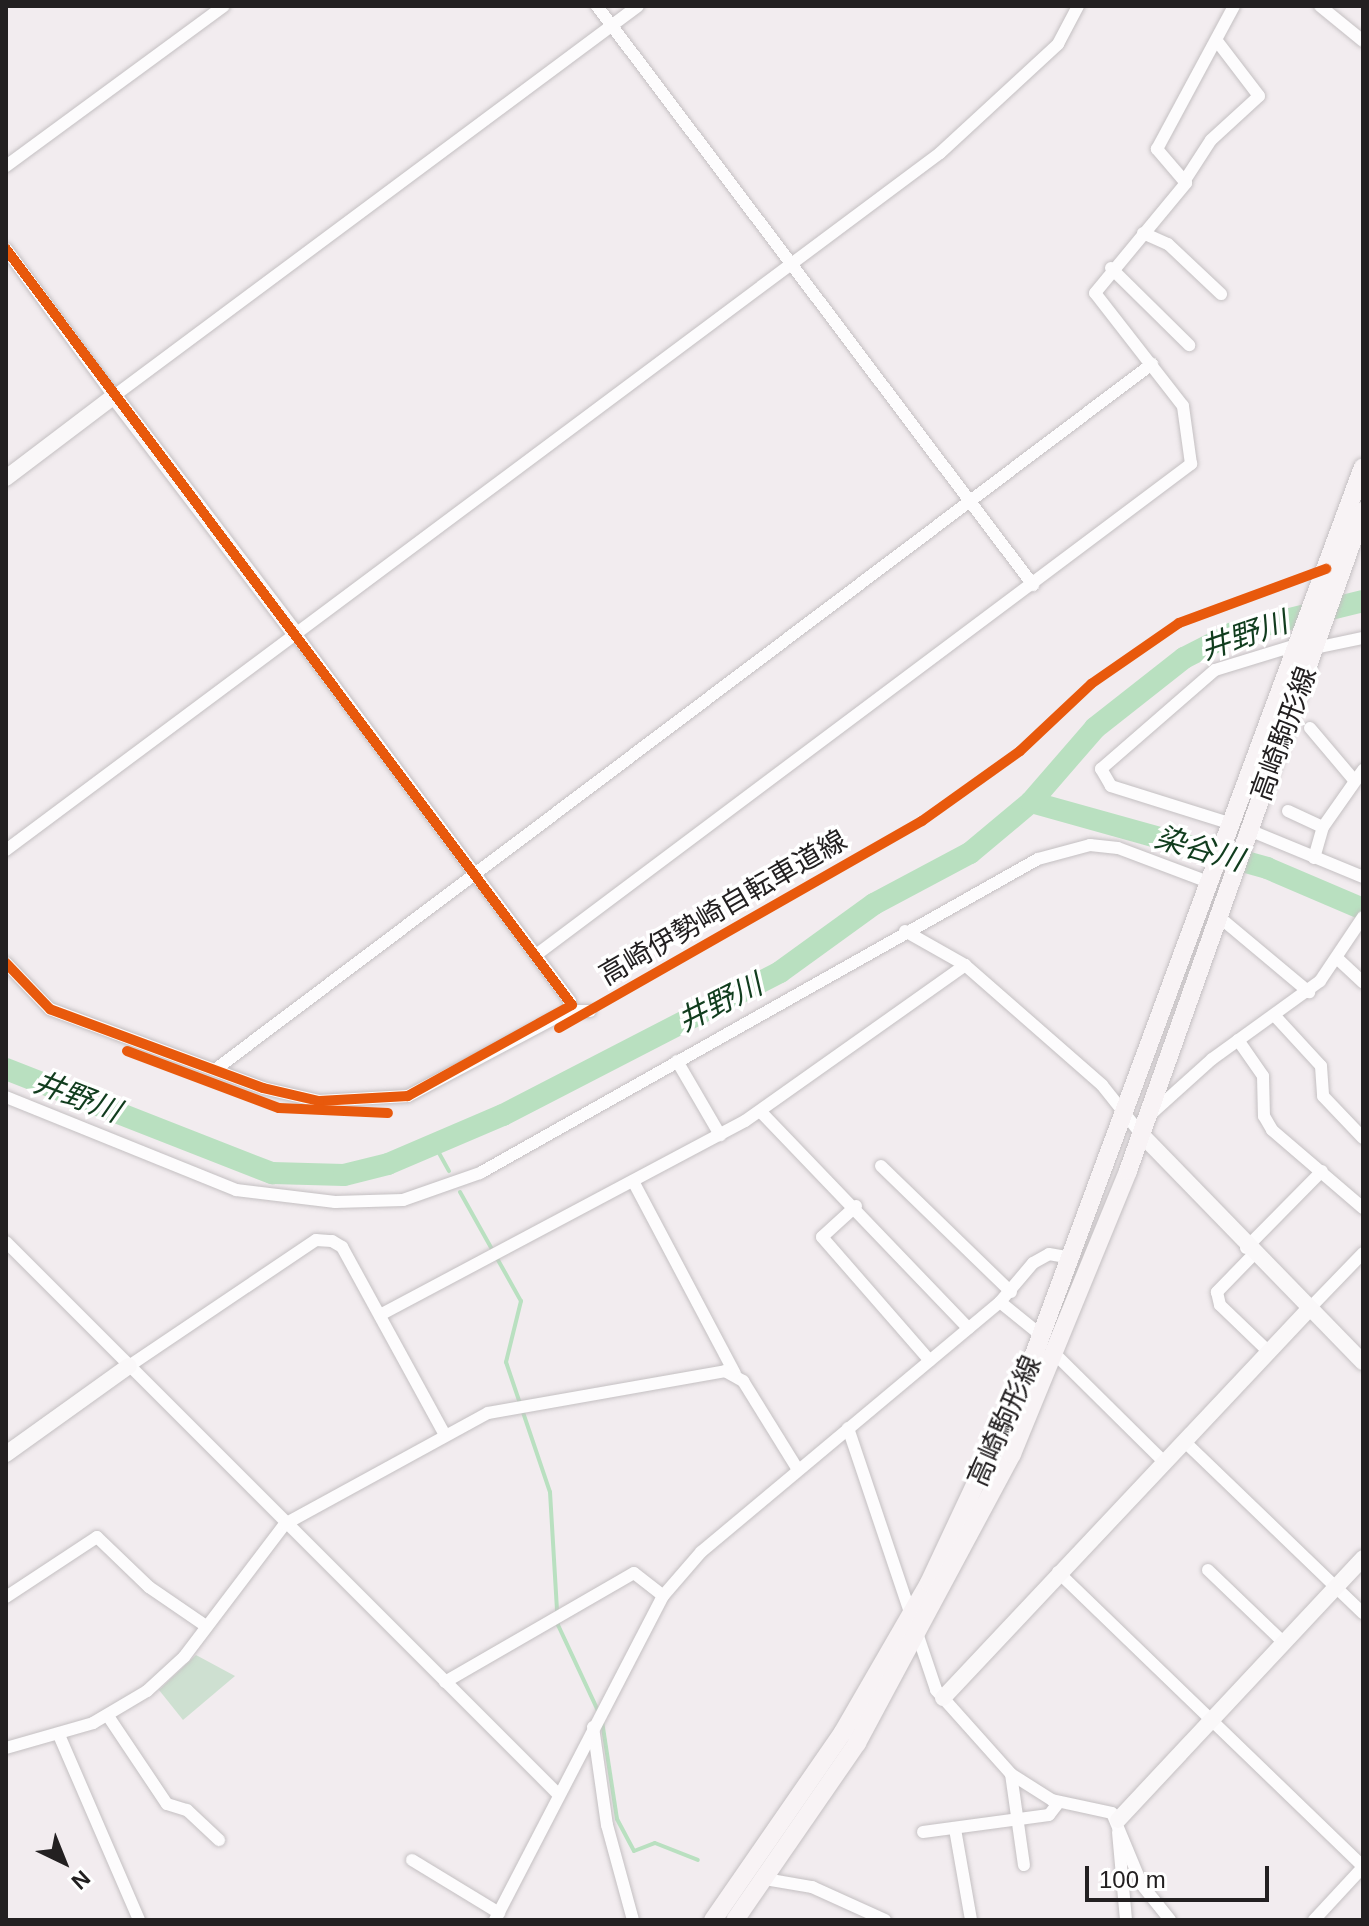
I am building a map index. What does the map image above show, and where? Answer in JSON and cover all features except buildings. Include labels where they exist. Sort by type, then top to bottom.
[{"type":"main road","points":[[1358,517],[1363,467]]},
{"type":"main road","name":"高崎駒形線","points":[[713,1920],[843,1732],[908,1615],[1042,1336],[1125,1111],[1240,830],[1332,576],[1358,517]]},
{"type":"main road","name":"高崎駒形線","points":[[735,1920],[765,1879],[916,1643],[1055,1354],[1144,1126],[1218,916],[1217,882]]},
{"type":"street","points":[[6,166],[224,6]]},
{"type":"street","points":[[597,6],[1033,585]]},
{"type":"street","points":[[6,478],[638,6]]},
{"type":"street","points":[[6,850],[940,153],[1058,44],[1078,6]]},
{"type":"street","points":[[1187,177],[1157,149],[1234,6]]},
{"type":"street","points":[[1320,6],[1363,41]]},
{"type":"street","points":[[536,955],[1191,464],[1183,406],[1095,293],[1111,268],[1187,177],[1211,140],[1259,96],[1217,41]]},
{"type":"street","points":[[1143,233],[1168,244],[1221,294]]},
{"type":"street","points":[[6,249],[570,1001],[568,1011]]},
{"type":"street","points":[[1111,268],[1189,345]]},
{"type":"street","points":[[216,1069],[970,505],[1152,364]]},
{"type":"street","points":[[1363,638],[1308,641],[1215,670],[1101,769],[1111,786],[1240,830],[1363,877]]},
{"type":"street","points":[[1310,728],[1358,775],[1323,827],[1314,858]]},
{"type":"street","points":[[1288,811],[1323,827]]},
{"type":"street","points":[[6,1097],[236,1190],[374,1202],[450,1187],[1038,859],[1090,845],[1118,848],[1217,882]]},
{"type":"street","points":[[1218,916],[1309,992]]},
{"type":"street","points":[[1144,1126],[1238,1040],[1309,992],[1339,960],[1360,923]]},
{"type":"street","points":[[905,931],[965,965],[1144,1126],[1249,1252],[1363,1362]]},
{"type":"street","points":[[1339,960],[1363,982]]},
{"type":"street","points":[[6,963],[50,1009],[216,1069],[319,1101],[390,1100],[568,1011],[590,1011]]},
{"type":"street","points":[[380,1315],[720,1135],[760,1111],[965,965]]},
{"type":"street","points":[[1275,1016],[1321,1066],[1323,1096],[1363,1138]]},
{"type":"street","points":[[1238,1040],[1263,1076],[1264,1116],[1272,1130],[1363,1208]]},
{"type":"street","points":[[677,1061],[720,1135]]},
{"type":"street","points":[[760,1111],[832,1191],[856,1206],[968,1328]]},
{"type":"street","points":[[881,1166],[1011,1292]]},
{"type":"street","points":[[1269,1352],[1220,1305],[1217,1292],[1322,1171]]},
{"type":"street","points":[[633,1181],[735,1374],[797,1468]]},
{"type":"street","points":[[856,1206],[822,1237],[930,1361]]},
{"type":"street","points":[[6,1454],[129,1366],[316,1240],[342,1247],[444,1433]]},
{"type":"street","points":[[6,1242],[559,1795]]},
{"type":"street","points":[[943,1698],[1058,1572],[1363,1253]]},
{"type":"street","points":[[412,1860],[497,1916],[663,1596],[701,1552],[797,1468],[1000,1302],[1049,1254],[1072,1258]]},
{"type":"street","points":[[1000,1302],[1042,1336]]},
{"type":"street","points":[[1055,1354],[1165,1463]]},
{"type":"street","points":[[7,1745],[59,1735],[108,1716],[169,1673],[285,1524],[386,1473],[444,1433],[528,1406],[735,1374]]},
{"type":"street","points":[[848,1428],[916,1643],[943,1698],[1011,1774],[1058,1803],[1103,1806],[1118,1820],[1142,1885],[1170,1920]]},
{"type":"street","points":[[1185,1442],[1363,1613]]},
{"type":"street","points":[[6,1597],[97,1537],[149,1587],[206,1626]]},
{"type":"street","points":[[1126,1920],[1118,1820],[1363,1558]]},
{"type":"street","points":[[1208,1570],[1283,1642]]},
{"type":"street","points":[[1058,1572],[1363,1867],[1314,1920]]},
{"type":"street","points":[[445,1682],[634,1573],[663,1596]]},
{"type":"street","points":[[108,1716],[167,1804],[187,1810],[219,1840]]},
{"type":"street","points":[[593,1727],[607,1825],[633,1920]]},
{"type":"street","points":[[59,1735],[139,1920]]},
{"type":"street","points":[[1011,1774],[1024,1865]]},
{"type":"street","points":[[923,1832],[1049,1815],[1058,1803]]},
{"type":"street","points":[[955,1829],[971,1920]]},
{"type":"street","points":[[765,1879],[812,1887],[885,1920]]},
{"type":"green space","points":[[196,1655],[235,1676],[183,1720],[159,1690]]},
{"type":"waterway","name":"井野川","points":[[6,1069],[272,1173],[344,1175],[388,1164],[503,1115],[780,972],[874,904],[970,853],[1031,802],[1095,728],[1184,658],[1233,633],[1363,601]]},
{"type":"waterway","name":"染谷川","points":[[1031,802],[1267,868],[1363,909]]},
{"type":"waterway","points":[[434,1144],[449,1171]]},
{"type":"waterway","points":[[460,1192],[521,1301],[506,1362],[550,1492],[558,1625],[599,1713]]},
{"type":"waterway","points":[[602,1721],[617,1819],[634,1851],[655,1843],[698,1860]]},
{"type":"cycle path","points":[[6,249],[572,1005],[408,1096],[319,1101],[263,1088],[50,1009],[6,963]]},
{"type":"cycle path","name":"高崎伊勢崎自転車道線","points":[[559,1028],[922,821],[1020,751],[1091,684],[1179,623],[1326,569]]},
{"type":"cycle path","points":[[127,1051],[279,1108],[388,1113]]}]
